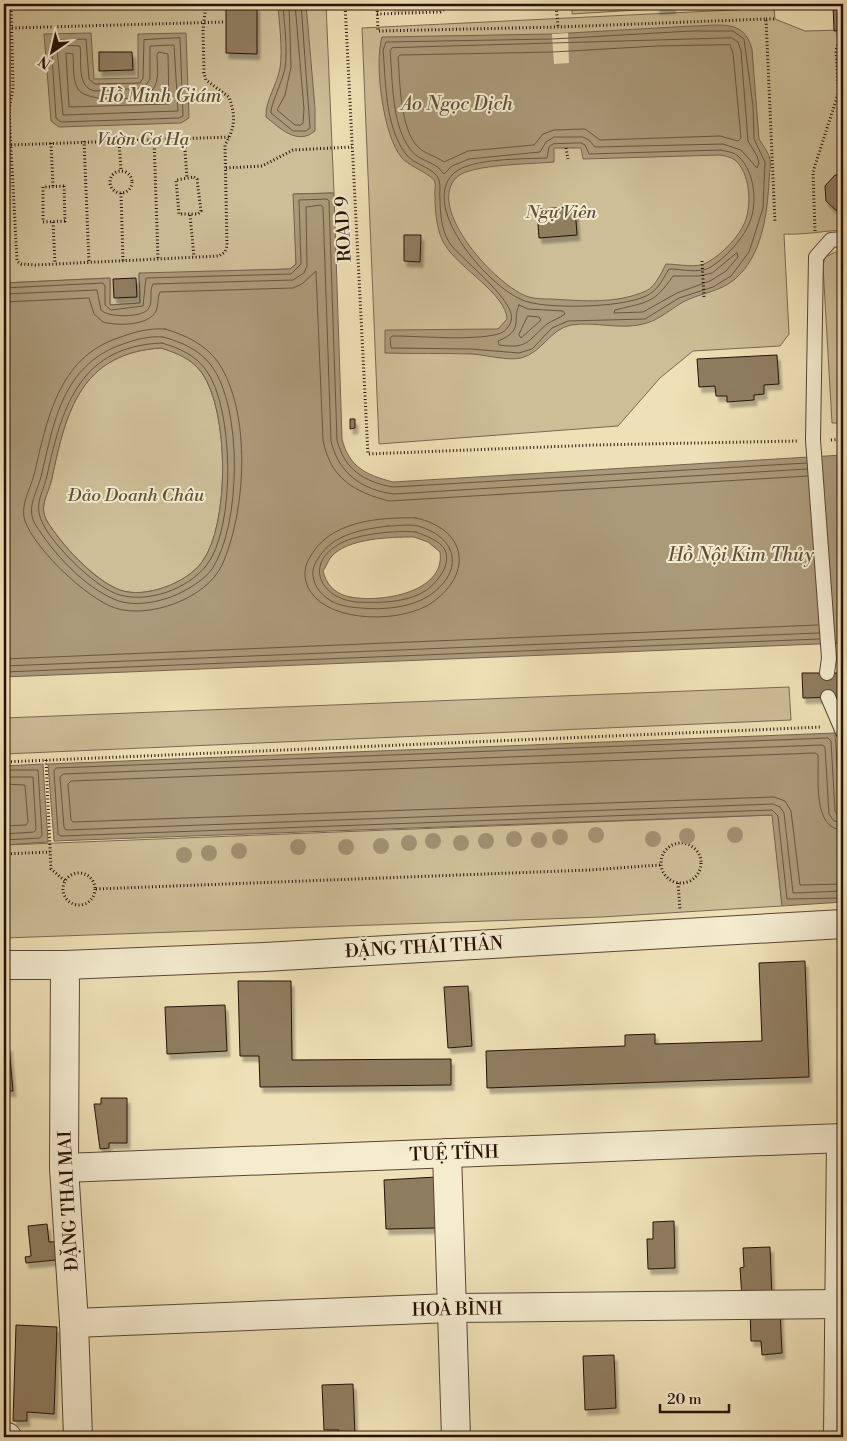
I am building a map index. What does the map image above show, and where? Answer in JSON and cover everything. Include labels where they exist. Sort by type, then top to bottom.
[{"type":"street","name":"ĐẶNG THÁI THÂN","points":[[4,965],[65,965],[264,957],[843,924]]},
{"type":"street","name":"ĐẶNG THAI MAI","points":[[65,965],[64,1168],[74,1323],[78,1437]]},
{"type":"street","name":"TUỆ TĨNH","points":[[64,1168],[842,1138]]},
{"type":"street","points":[[838,1437],[842,1138]]},
{"type":"street","points":[[447,1153],[456,1437]]},
{"type":"street","name":"HOÀ BÌNH","points":[[74,1323],[451,1308],[840,1304]]},
{"type":"lane","points":[[827,673],[829,658],[813,440],[816,257],[831,240],[843,239]]},
{"type":"lane","points":[[830,704],[842,729]]},
{"type":"path","points":[[11,4],[13,89],[11,100],[11,145],[17,261],[21,264],[34,266],[219,256],[225,252],[227,246],[225,145],[234,125],[229,97],[206,80],[204,74],[204,21],[206,4]]},
{"type":"path","name":"ROAD 9","points":[[345,4],[368,454],[595,445],[813,440]]},
{"type":"path","points":[[377,4],[378,31],[775,19]]},
{"type":"path","points":[[377,14],[440,12],[454,4]]},
{"type":"path","points":[[556,4],[558,27]]},
{"type":"path","points":[[843,4],[843,14]]},
{"type":"path","points":[[766,19],[775,223]]},
{"type":"path","points":[[12,28],[204,21],[224,22]]},
{"type":"path","points":[[843,32],[836,50],[843,175]]},
{"type":"path","points":[[816,257],[813,172],[838,94]]},
{"type":"path","points":[[4,100],[11,100]]},
{"type":"path","points":[[11,145],[154,138],[230,137]]},
{"type":"path","points":[[154,138],[158,259]]},
{"type":"path","points":[[184,138],[186,178]]},
{"type":"path","points":[[119,140],[121,170]]},
{"type":"path","points":[[84,142],[89,263]]},
{"type":"path","points":[[51,143],[53,187]]},
{"type":"path","points":[[226,168],[262,166],[293,150],[352,147]]},
{"type":"path","points":[[566,148],[568,159]]},
{"type":"path","points":[[121,170],[128,172],[132,182],[127,191],[121,193],[112,189],[109,184],[112,174],[121,170]]},
{"type":"path","points":[[186,178],[197,179],[201,211],[198,214],[190,215],[179,214],[176,180],[186,178]]},
{"type":"path","points":[[64,186],[65,221],[53,222],[43,222],[43,187],[64,186]]},
{"type":"path","points":[[121,193],[123,261]]},
{"type":"path","points":[[190,215],[194,257]]},
{"type":"path","points":[[53,222],[55,264]]},
{"type":"path","points":[[702,261],[704,297]]},
{"type":"path","points":[[4,762],[46,762],[842,729],[843,790]]},
{"type":"path","points":[[46,762],[51,869],[65,881]]},
{"type":"path","points":[[680,843],[695,848],[701,862],[696,877],[682,884],[668,878],[661,864],[666,850],[680,843]]},
{"type":"path","points":[[4,854],[50,852]]},
{"type":"path","points":[[96,890],[579,870],[661,864]]},
{"type":"path","points":[[79,873],[88,875],[94,881],[96,890],[93,898],[87,903],[79,905],[71,903],[65,897],[63,889],[65,881],[72,875],[79,873]]},
{"type":"green space","name":"Vườn Cơ Hạ","points":[[4,4],[326,4],[334,193],[294,194],[296,264],[290,269],[139,274],[140,303],[110,305],[110,278],[4,283]]},
{"type":"green space","points":[[572,4],[653,4],[653,9],[572,14]]},
{"type":"green space","name":"Ngự Viên","points":[[774,8],[775,19],[805,31],[843,30],[843,230],[784,234],[789,334],[780,346],[693,351],[660,378],[618,426],[379,444],[362,28]]},
{"type":"green space","points":[[838,251],[843,251],[843,423],[832,423],[823,266],[825,257]]},
{"type":"green space","name":"Đảo Doanh Châu","points":[[161,348],[178,354],[194,364],[202,373],[211,391],[217,414],[223,468],[218,522],[211,545],[202,562],[195,570],[165,587],[153,591],[130,592],[110,585],[89,570],[79,560],[47,521],[44,505],[64,430],[82,390],[95,374],[112,361],[134,352]]},
{"type":"green space","points":[[789,687],[791,720],[4,754],[4,718]]},
{"type":"green space","points":[[773,815],[782,906],[602,917],[4,938],[4,845]]},
{"type":"water","name":"Hồ Minh Giám","points":[[278,4],[306,4],[315,108],[315,131],[302,137],[289,134],[266,117],[267,105],[281,60]]},
{"type":"water","name":"Ao Ngọc Dịch","points":[[721,25],[737,28],[743,32],[752,49],[759,139],[770,159],[764,221],[757,247],[751,259],[744,270],[729,283],[716,290],[683,302],[652,321],[628,326],[571,325],[557,331],[535,351],[521,358],[472,354],[385,353],[385,330],[498,329],[507,319],[505,310],[499,300],[460,263],[442,240],[436,216],[435,182],[430,176],[402,158],[395,148],[385,117],[382,99],[379,64],[382,37],[552,34]],"holes":[[[554,148],[581,148],[583,159],[720,155],[732,158],[740,166],[747,181],[749,198],[745,222],[734,239],[713,259],[699,265],[666,264],[653,286],[635,295],[599,301],[529,297],[516,291],[500,279],[469,245],[457,226],[450,208],[449,191],[457,177],[475,169],[554,162]]]},
{"type":"water","name":"Hồ Minh Giám","points":[[91,33],[94,79],[138,78],[138,34],[186,33],[189,118],[181,123],[59,127],[51,121],[44,34]]},
{"type":"water","name":"Hồ Nội Kim Thủy","points":[[334,193],[342,439],[349,457],[360,468],[367,473],[393,482],[843,455],[843,643],[4,677],[4,283],[110,278],[110,305],[140,303],[139,273],[290,269],[296,264],[293,194]],"holes":[[[161,348],[178,354],[194,364],[202,373],[211,390],[217,413],[223,468],[218,522],[211,545],[202,562],[195,570],[165,587],[153,591],[130,592],[120,590],[100,579],[69,551],[47,521],[44,505],[64,430],[82,390],[95,374],[112,361],[134,352]],[[414,537],[428,542],[440,552],[439,566],[432,578],[407,593],[391,597],[374,598],[346,596],[337,592],[326,579],[323,571],[331,557],[347,546],[370,540]]]},
{"type":"water","points":[[835,733],[840,811],[843,811],[843,902],[782,906],[772,815],[54,841],[48,764]]},
{"type":"water","points":[[43,764],[48,842],[4,845],[4,766]]},
{"type":"pier","points":[[568,33],[569,63],[554,64],[552,34]]},
{"type":"building","points":[[389,4],[440,4],[389,6]]},
{"type":"building","points":[[657,4],[672,4],[673,8],[657,9]]},
{"type":"building","points":[[833,4],[843,4],[843,30],[834,31]]},
{"type":"building","points":[[226,6],[257,6],[257,54],[226,53]]},
{"type":"building","points":[[99,52],[132,52],[133,70],[99,71]]},
{"type":"building","points":[[835,175],[843,175],[843,210],[837,211],[826,201],[825,186]]},
{"type":"building","points":[[575,207],[577,235],[539,238],[537,209]]},
{"type":"building","points":[[404,235],[421,235],[420,262],[404,261]]},
{"type":"building","points":[[136,278],[137,297],[114,298],[113,279]]},
{"type":"building","points":[[777,355],[779,384],[764,385],[764,394],[754,395],[754,400],[727,402],[727,396],[716,396],[715,386],[699,387],[697,359]]},
{"type":"building","points":[[350,419],[355,419],[355,428],[350,429]]},
{"type":"building","points":[[802,673],[843,673],[843,697],[803,698]]},
{"type":"building","points":[[805,961],[809,1077],[487,1088],[486,1051],[625,1046],[625,1035],[655,1034],[655,1044],[762,1041],[759,963]]},
{"type":"building","points":[[238,981],[291,981],[292,1060],[451,1059],[451,1085],[260,1087],[259,1056],[240,1056]]},
{"type":"building","points":[[468,986],[472,1046],[448,1048],[444,987]]},
{"type":"building","points":[[225,1005],[227,1051],[167,1054],[165,1007]]},
{"type":"building","points":[[4,1046],[9,1046],[13,1091],[4,1091]]},
{"type":"building","points":[[101,1098],[127,1098],[127,1143],[109,1143],[109,1148],[100,1149],[94,1104],[101,1104]]},
{"type":"building","points":[[436,1177],[437,1228],[386,1229],[384,1180]]},
{"type":"building","points":[[674,1221],[675,1268],[648,1269],[647,1239],[653,1239],[653,1222]]},
{"type":"building","points":[[47,1224],[49,1242],[74,1241],[75,1258],[26,1263],[25,1257],[31,1256],[28,1226]]},
{"type":"building","points":[[770,1247],[772,1297],[742,1298],[740,1268],[744,1267],[743,1248]]},
{"type":"building","points":[[780,1310],[782,1353],[762,1355],[761,1341],[751,1341],[750,1311]]},
{"type":"building","points":[[16,1325],[57,1327],[54,1414],[27,1412],[27,1421],[13,1421]]},
{"type":"building","points":[[614,1355],[616,1408],[585,1410],[583,1356]]},
{"type":"building","points":[[353,1384],[355,1437],[339,1437],[339,1430],[324,1430],[322,1385]]},
{"type":"waterway","points":[[513,4],[521,4]]}]
